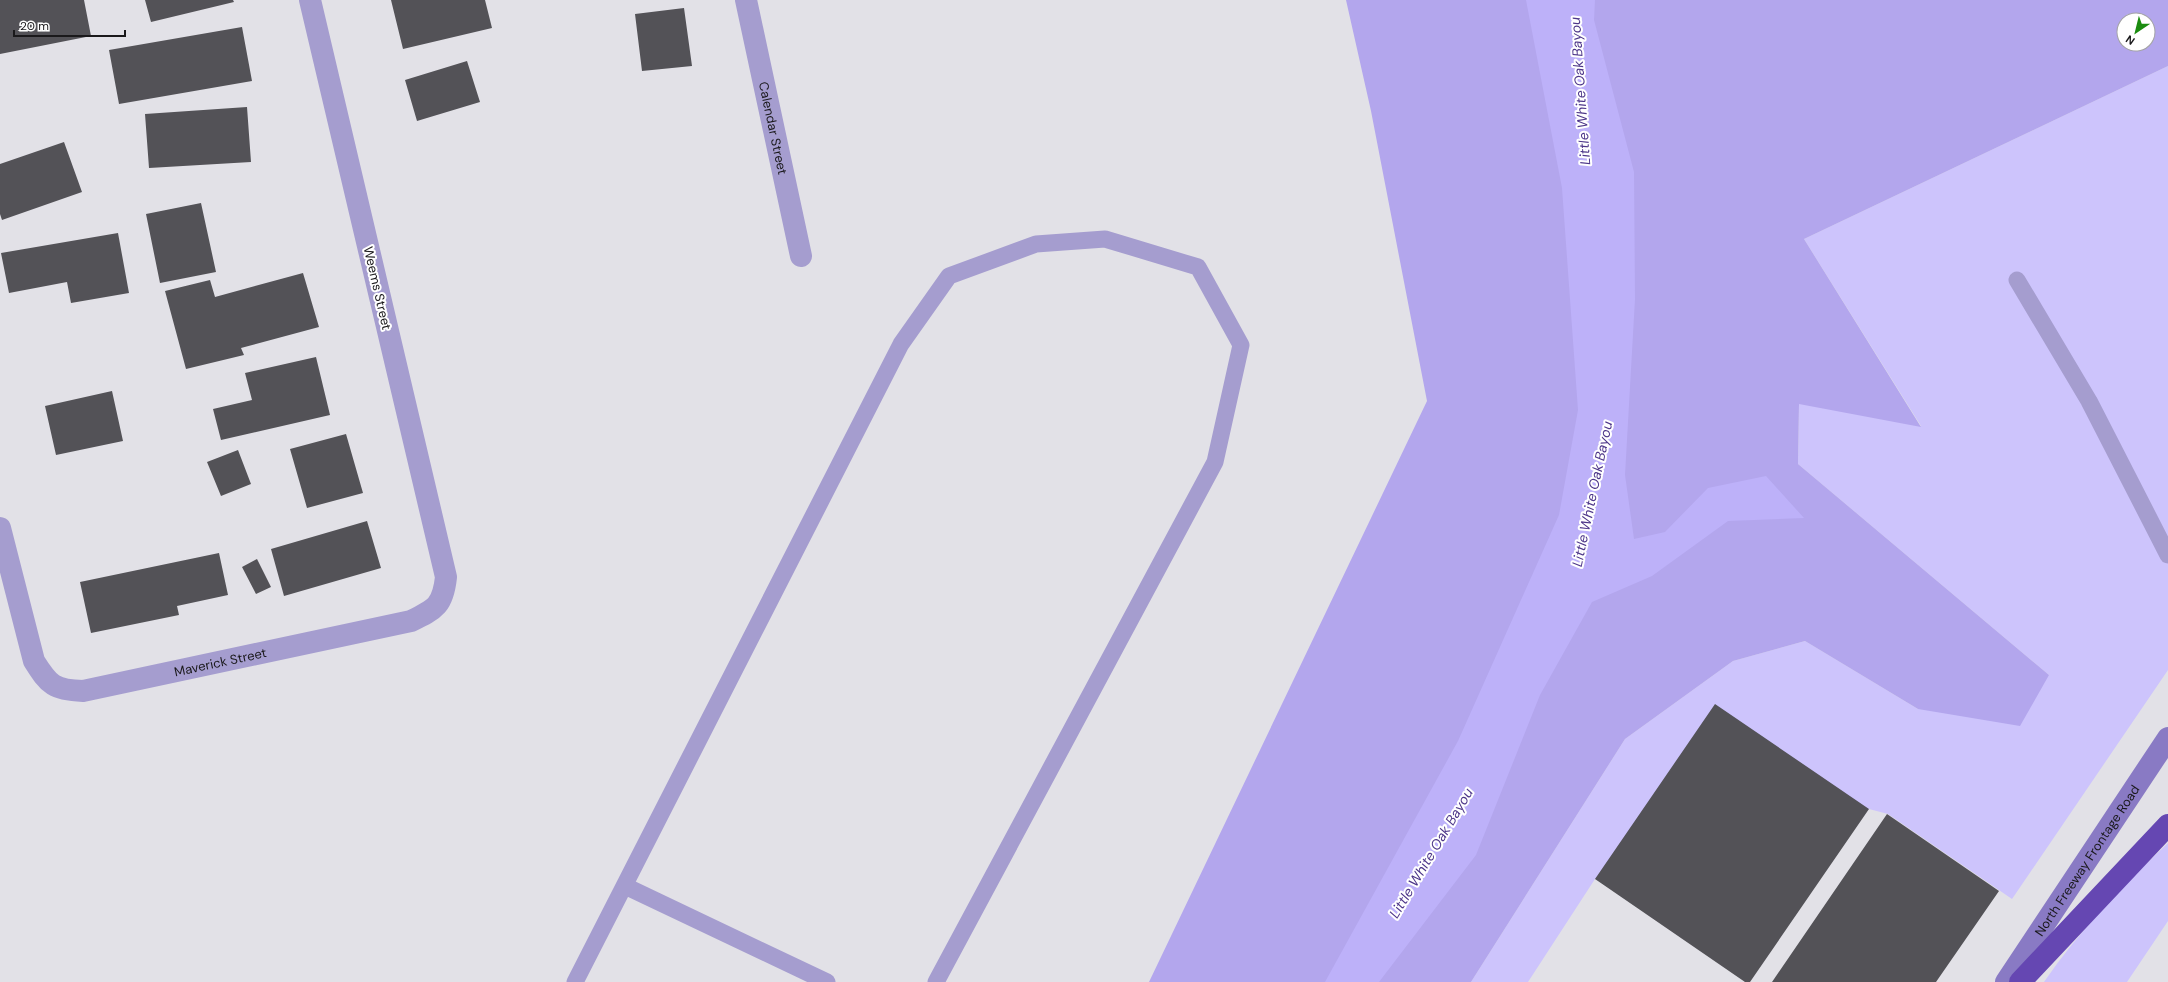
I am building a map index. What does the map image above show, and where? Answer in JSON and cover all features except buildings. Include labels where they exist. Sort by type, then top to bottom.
[{"type":"highway","points":[[2020,982],[2168,825]]},
{"type":"main road","name":"North Freeway Frontage Road","points":[[2006,982],[2168,738]]},
{"type":"street","name":"Weems Street","points":[[310,0],[446,577]]},
{"type":"street","name":"Calendar Street","points":[[746,0],[801,256]]},
{"type":"street","name":"Maverick Street","points":[[0,528],[34,661],[44,678],[62,690],[83,691],[411,621],[438,607],[444,595],[446,577]]},
{"type":"lane","points":[[575,982],[901,344],[949,276],[1036,244],[1104,239],[1198,268],[1241,345],[1215,462],[936,982]]},
{"type":"lane","points":[[2017,280],[2089,401],[2168,555]]},
{"type":"lane","points":[[625,886],[827,982]]},
{"type":"shaded area","points":[[1346,0],[2168,0],[2168,66],[1804,239],[1921,427],[1799,404],[1798,464],[2049,675],[2020,726],[1918,709],[1805,641],[1733,661],[1625,739],[1471,982],[1149,982],[1427,401],[1371,111]]},
{"type":"shaded area","points":[[2168,66],[2168,670],[2012,899],[1888,814],[1869,809],[1595,879],[1528,982],[1471,982],[1625,739],[1733,661],[1805,641],[1918,709],[2049,675],[1798,464],[1799,403],[1921,426],[1804,239]]},
{"type":"shaded area","points":[[2168,843],[2168,921],[2127,982],[2044,982],[2102,909]]},
{"type":"water","name":"Little White Oak Bayou","points":[[1526,0],[1595,0],[1594,20],[1634,172],[1635,299],[1625,475],[1634,539],[1665,532],[1708,488],[1766,476],[1804,518],[1728,521],[1652,576],[1592,602],[1540,695],[1476,855],[1379,982],[1325,982],[1458,741],[1559,515],[1578,410],[1562,188]]}]
